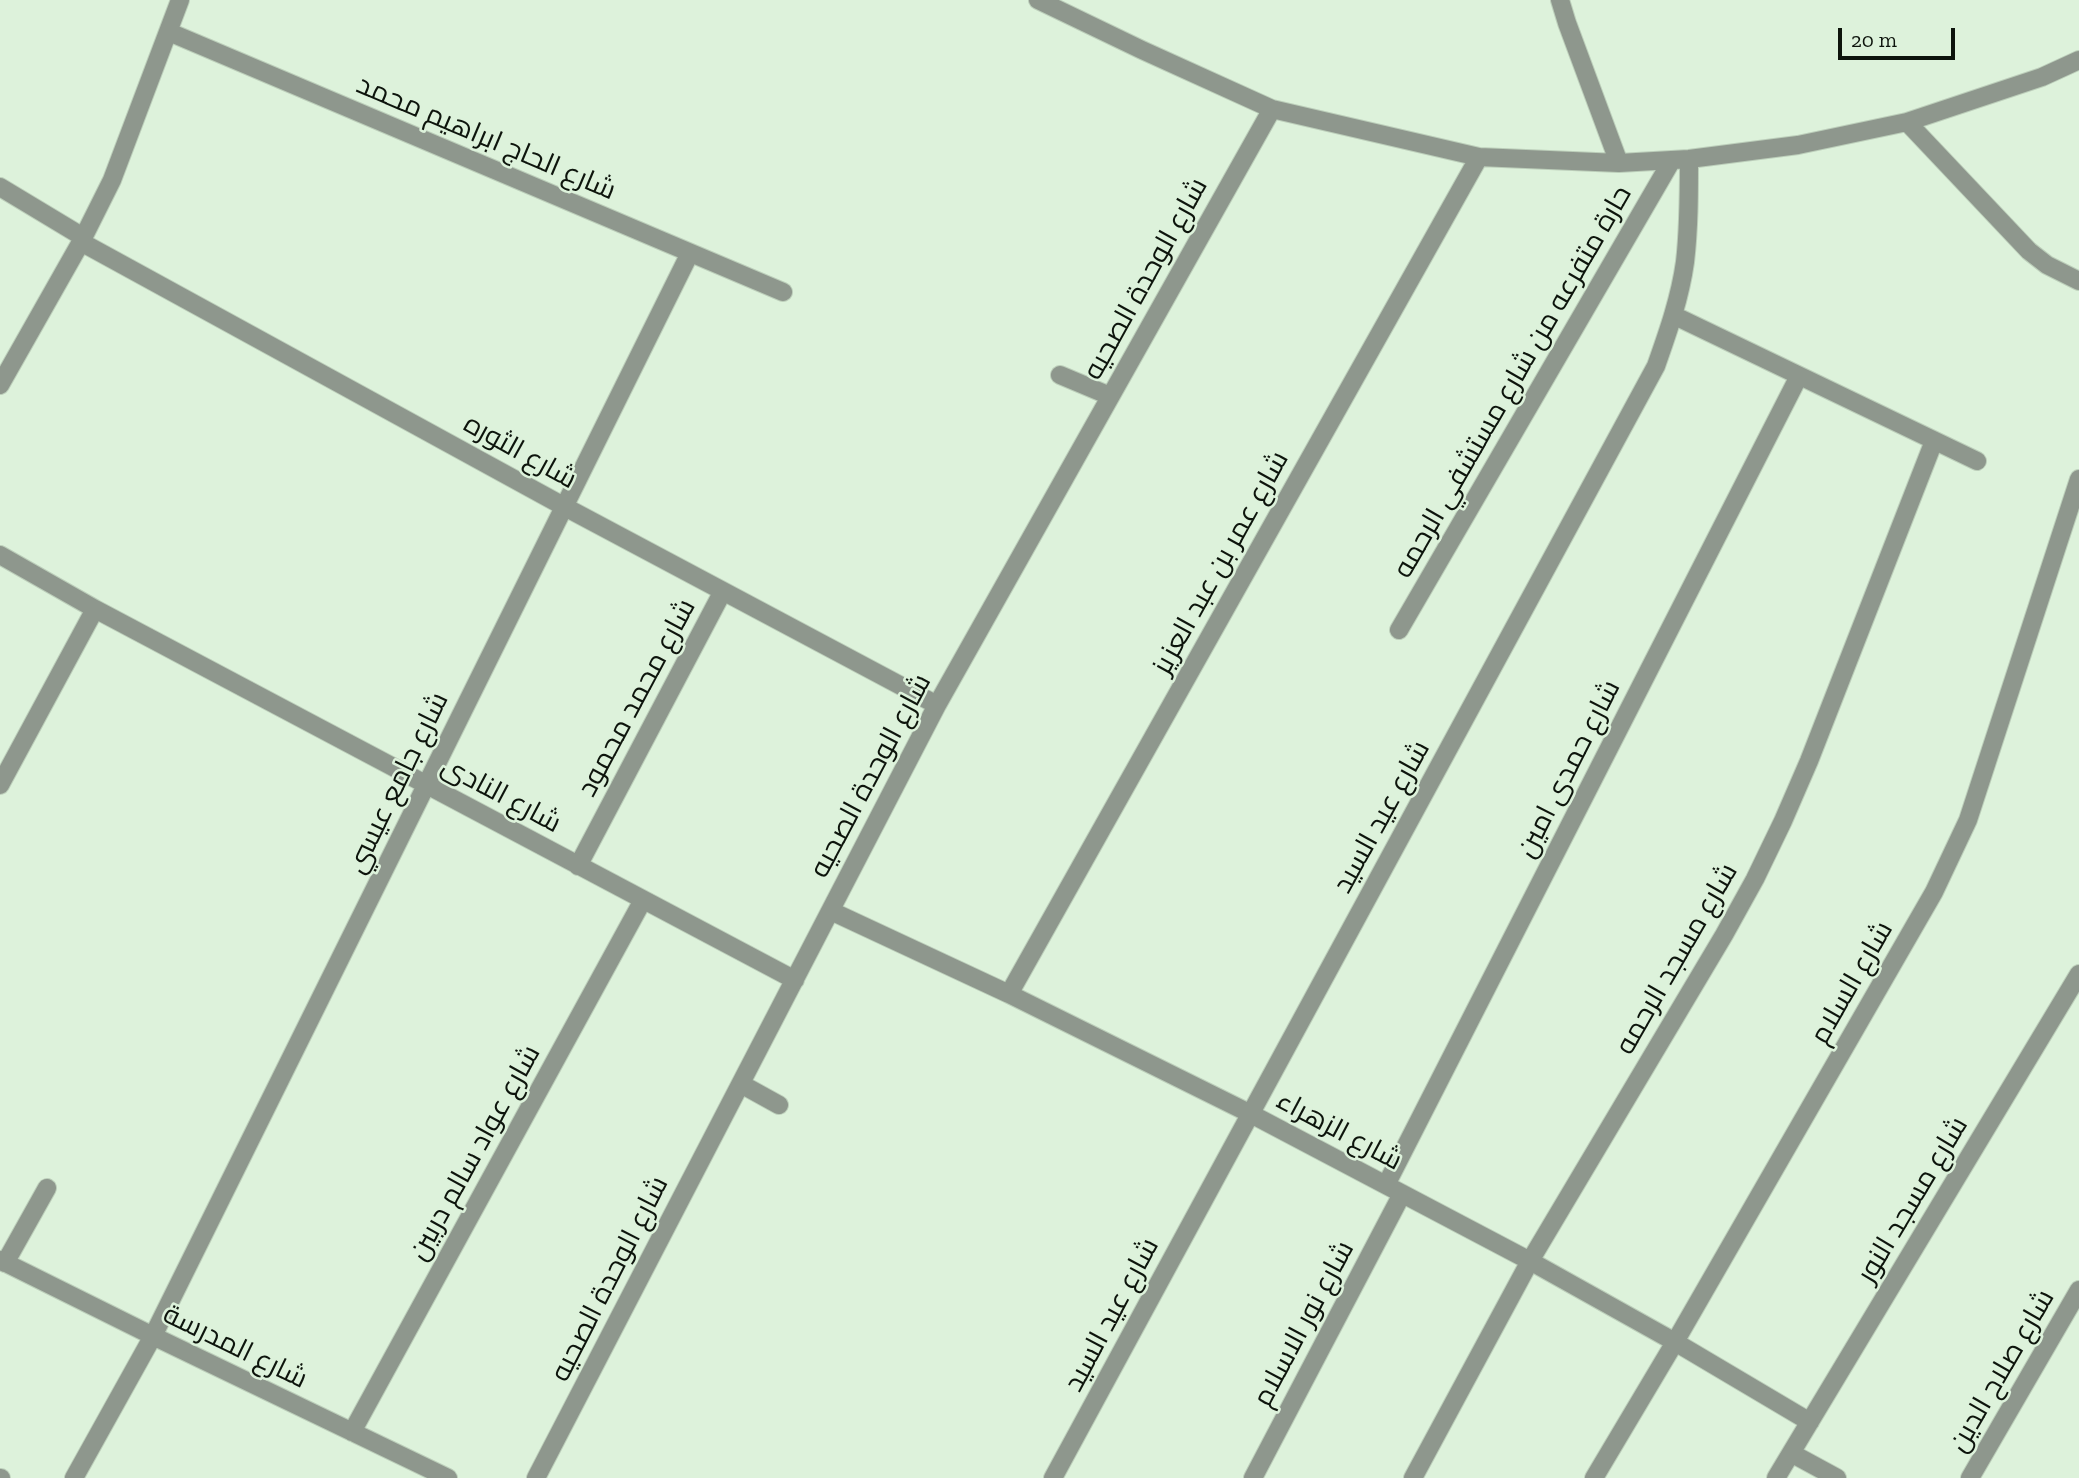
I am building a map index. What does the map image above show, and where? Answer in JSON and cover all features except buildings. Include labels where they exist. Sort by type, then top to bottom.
[{"type":"street","points":[[0,385],[112,180],[180,0]]},
{"type":"street","points":[[1038,0],[1142,51],[1272,109],[1479,157],[1619,163],[1680,160],[1798,145],[1907,122],[2042,77],[2079,60]]},
{"type":"street","points":[[1560,0],[1619,163]]},
{"type":"street","name":"شارع الحاج ابراهيم محمد","points":[[169,32],[783,292]]},
{"type":"street","name":"شارع الوحدة الصحيه","points":[[536,1478],[937,705],[1272,109]]},
{"type":"street","points":[[1907,122],[2029,251],[2047,265],[2079,281]]},
{"type":"street","name":"شارع عمر بن عبد العزيز","points":[[1009,994],[1479,157]]},
{"type":"street","name":"شارع عيد السيد","points":[[1053,1478],[1656,366],[1673,315],[1685,264],[1689,211],[1680,160]]},
{"type":"street","name":"حارة متفرعه من شارع مستشفي الرحمه","points":[[1399,630],[1680,160]]},
{"type":"street","name":"شارع الثوره","points":[[0,187],[82,239],[565,507],[937,705]]},
{"type":"street","name":"شارع جامع عيسي","points":[[74,1478],[153,1336],[690,253]]},
{"type":"street","points":[[1673,315],[1977,461]]},
{"type":"street","points":[[1060,375],[1110,396]]},
{"type":"street","name":"شارع حمدى امين","points":[[1394,1189],[1799,376]]},
{"type":"street","name":"شارع مسجد الرحمه","points":[[1413,1478],[1530,1262],[1755,879],[1808,761],[1934,441]]},
{"type":"street","name":"شارع السلام","points":[[1594,1478],[1675,1342],[1934,892],[1952,856],[1969,820],[2079,480]]},
{"type":"street","name":"شارع النادى","points":[[0,555],[95,609],[795,980]]},
{"type":"street","name":"شارع محمد محمود","points":[[578,866],[723,591]]},
{"type":"street","points":[[0,785],[95,609]]},
{"type":"street","name":"شارع عواد سالم دربين","points":[[352,1432],[643,900]]},
{"type":"street","name":"شارع الزهراء","points":[[831,911],[1009,994],[1251,1114],[1530,1262],[1675,1342],[1810,1422]]},
{"type":"street","name":"شارع مسجد النور","points":[[1776,1478],[2079,974]]},
{"type":"street","points":[[741,1084],[779,1105]]},
{"type":"street","points":[[3,1262],[47,1188]]},
{"type":"street","name":"شارع نور الاسلام","points":[[1253,1478],[1394,1189]]},
{"type":"street","name":"شارع المدرسة","points":[[3,1262],[448,1478]]},
{"type":"street","name":"شارع صلاح الدين","points":[[1970,1478],[2079,1290]]},
{"type":"street","points":[[1791,1453],[1837,1478]]}]
